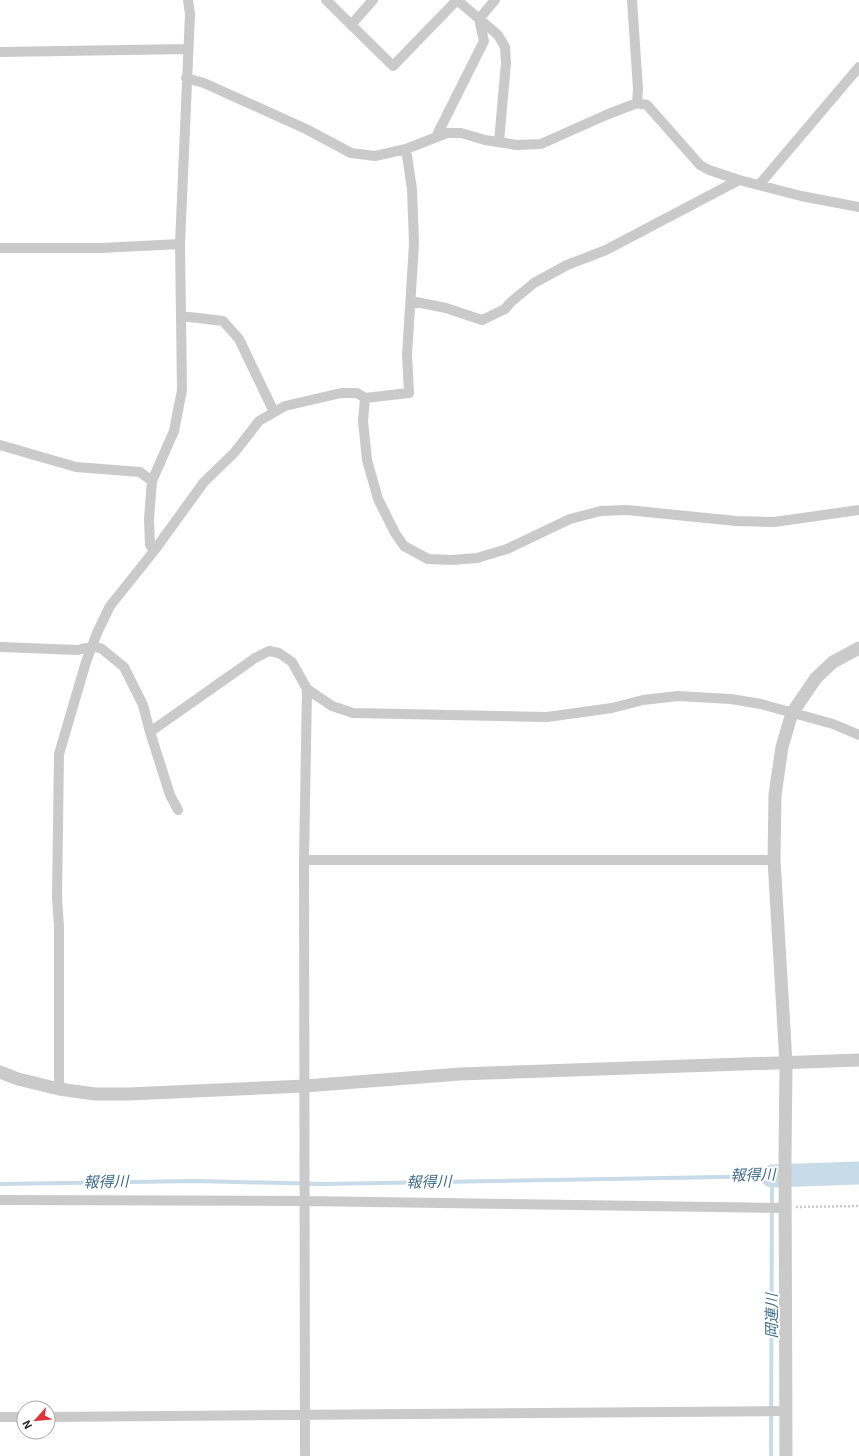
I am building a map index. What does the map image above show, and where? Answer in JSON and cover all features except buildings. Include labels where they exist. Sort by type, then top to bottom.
[{"type":"street","points":[[154,551],[150,545],[149,519],[152,481],[174,432],[182,390],[180,244],[186,78],[190,14],[188,0]]},
{"type":"street","points":[[326,0],[392,66],[457,0],[498,35],[504,46],[506,63],[499,142]]},
{"type":"street","points":[[351,25],[373,0]]},
{"type":"street","points":[[479,19],[495,0]]},
{"type":"street","points":[[632,0],[638,89],[637,103]]},
{"type":"street","points":[[437,135],[484,41],[479,19]]},
{"type":"street","points":[[0,52],[188,48]]},
{"type":"street","points":[[759,185],[859,67]]},
{"type":"street","points":[[186,78],[204,83],[306,129],[351,153],[374,156],[406,149],[437,135],[447,133],[461,133],[485,140],[517,145],[541,144],[637,103],[647,106],[700,164],[709,170],[739,180],[801,196],[859,207]]},
{"type":"street","points":[[59,1089],[59,926],[57,898],[59,754],[86,662],[97,633],[110,606],[154,551],[204,482],[234,453],[259,421],[285,406],[341,393],[356,393],[365,398],[409,393],[408,355],[414,244],[412,197],[406,149]]},
{"type":"street","points":[[411,301],[446,308],[482,320],[505,309],[511,302],[534,283],[554,272],[606,250],[739,180]]},
{"type":"street","points":[[0,248],[101,248],[180,244]]},
{"type":"street","points":[[181,316],[223,321],[239,339],[274,412]]},
{"type":"street","points":[[365,398],[363,421],[367,460],[378,499],[395,533],[404,546],[428,559],[452,560],[484,556],[507,549],[570,520],[601,511],[627,510],[736,521],[774,522],[859,510]]},
{"type":"street","points":[[0,445],[76,467],[140,472],[152,481]]},
{"type":"street","points":[[0,647],[78,650],[93,646],[102,649],[124,667],[143,705],[170,795],[178,810]]},
{"type":"street","points":[[786,1456],[786,1063],[774,860],[775,795],[782,747],[792,713],[816,678],[833,662],[859,648]]},
{"type":"street","points":[[150,732],[255,658],[269,651],[279,653],[292,662],[307,689],[332,706],[353,713],[547,717],[612,708],[643,700],[678,696],[731,699],[761,704],[833,724],[859,735]]},
{"type":"street","points":[[305,1456],[304,860],[307,689]]},
{"type":"street","points":[[304,860],[774,860]]},
{"type":"street","points":[[0,1072],[18,1079],[59,1089],[95,1094],[129,1094],[305,1086],[460,1074],[859,1060]]},
{"type":"street","points":[[0,1200],[304,1197],[786,1203]]},
{"type":"street","points":[[56,1417],[786,1411]]},
{"type":"street","points":[[0,1417],[16,1417]]},
{"type":"path","points":[[786,1203],[859,1206]]},
{"type":"waterway","name":"報得川","points":[[772,1176],[859,1173]]},
{"type":"waterway","name":"報得川","points":[[0,1184],[196,1181],[323,1184],[772,1176],[771,1456]]},
{"type":"water label","name":"岡連川","points":[[772,1316]]}]
